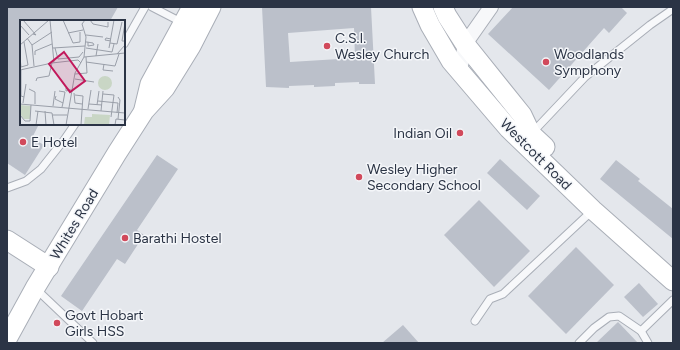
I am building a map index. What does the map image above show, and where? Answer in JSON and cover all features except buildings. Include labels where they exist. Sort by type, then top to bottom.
[{"type":"main road","name":"Whites Road","points":[[144,111],[150,84],[192,7]]},
{"type":"main road","name":"Whites Road","points":[[7,339],[35,288],[144,111],[165,88],[191,46],[211,7]]},
{"type":"main road","name":"Westcott Road","points":[[422,7],[430,25],[451,61],[509,129],[593,210],[673,281]]},
{"type":"main road","name":"Westcott Road","points":[[443,7],[465,44],[522,115],[531,134],[673,266]]},
{"type":"main road","points":[[7,240],[49,267]]},
{"type":"street","points":[[460,71],[465,44],[490,7]]},
{"type":"lane","points":[[125,42],[145,7]]},
{"type":"lane","points":[[152,7],[183,23]]},
{"type":"lane","points":[[531,134],[585,77],[650,25],[673,9]]},
{"type":"lane","points":[[7,188],[26,181],[41,169],[74,125]]},
{"type":"lane","points":[[475,321],[490,299],[503,294],[593,210]]},
{"type":"lane","points":[[35,288],[94,343]]},
{"type":"lane","points":[[641,330],[673,300]]},
{"type":"lane","points":[[579,343],[594,328],[609,317],[619,316],[641,330],[648,343]]},
{"type":"place","name":"C.S.I. Wesley Church","points":[[327,46]]},
{"type":"place","name":"Woodlands Symphony","points":[[546,62]]},
{"type":"place","name":"Indian Oil","points":[[460,133]]},
{"type":"place","name":"E Hotel","points":[[23,142]]},
{"type":"place","name":"Wesley Higher Secondary School","points":[[359,177]]},
{"type":"place","name":"Barathi Hostel","points":[[125,238]]},
{"type":"place","name":"Govt Hobart Girls HSS","points":[[57,323]]}]
